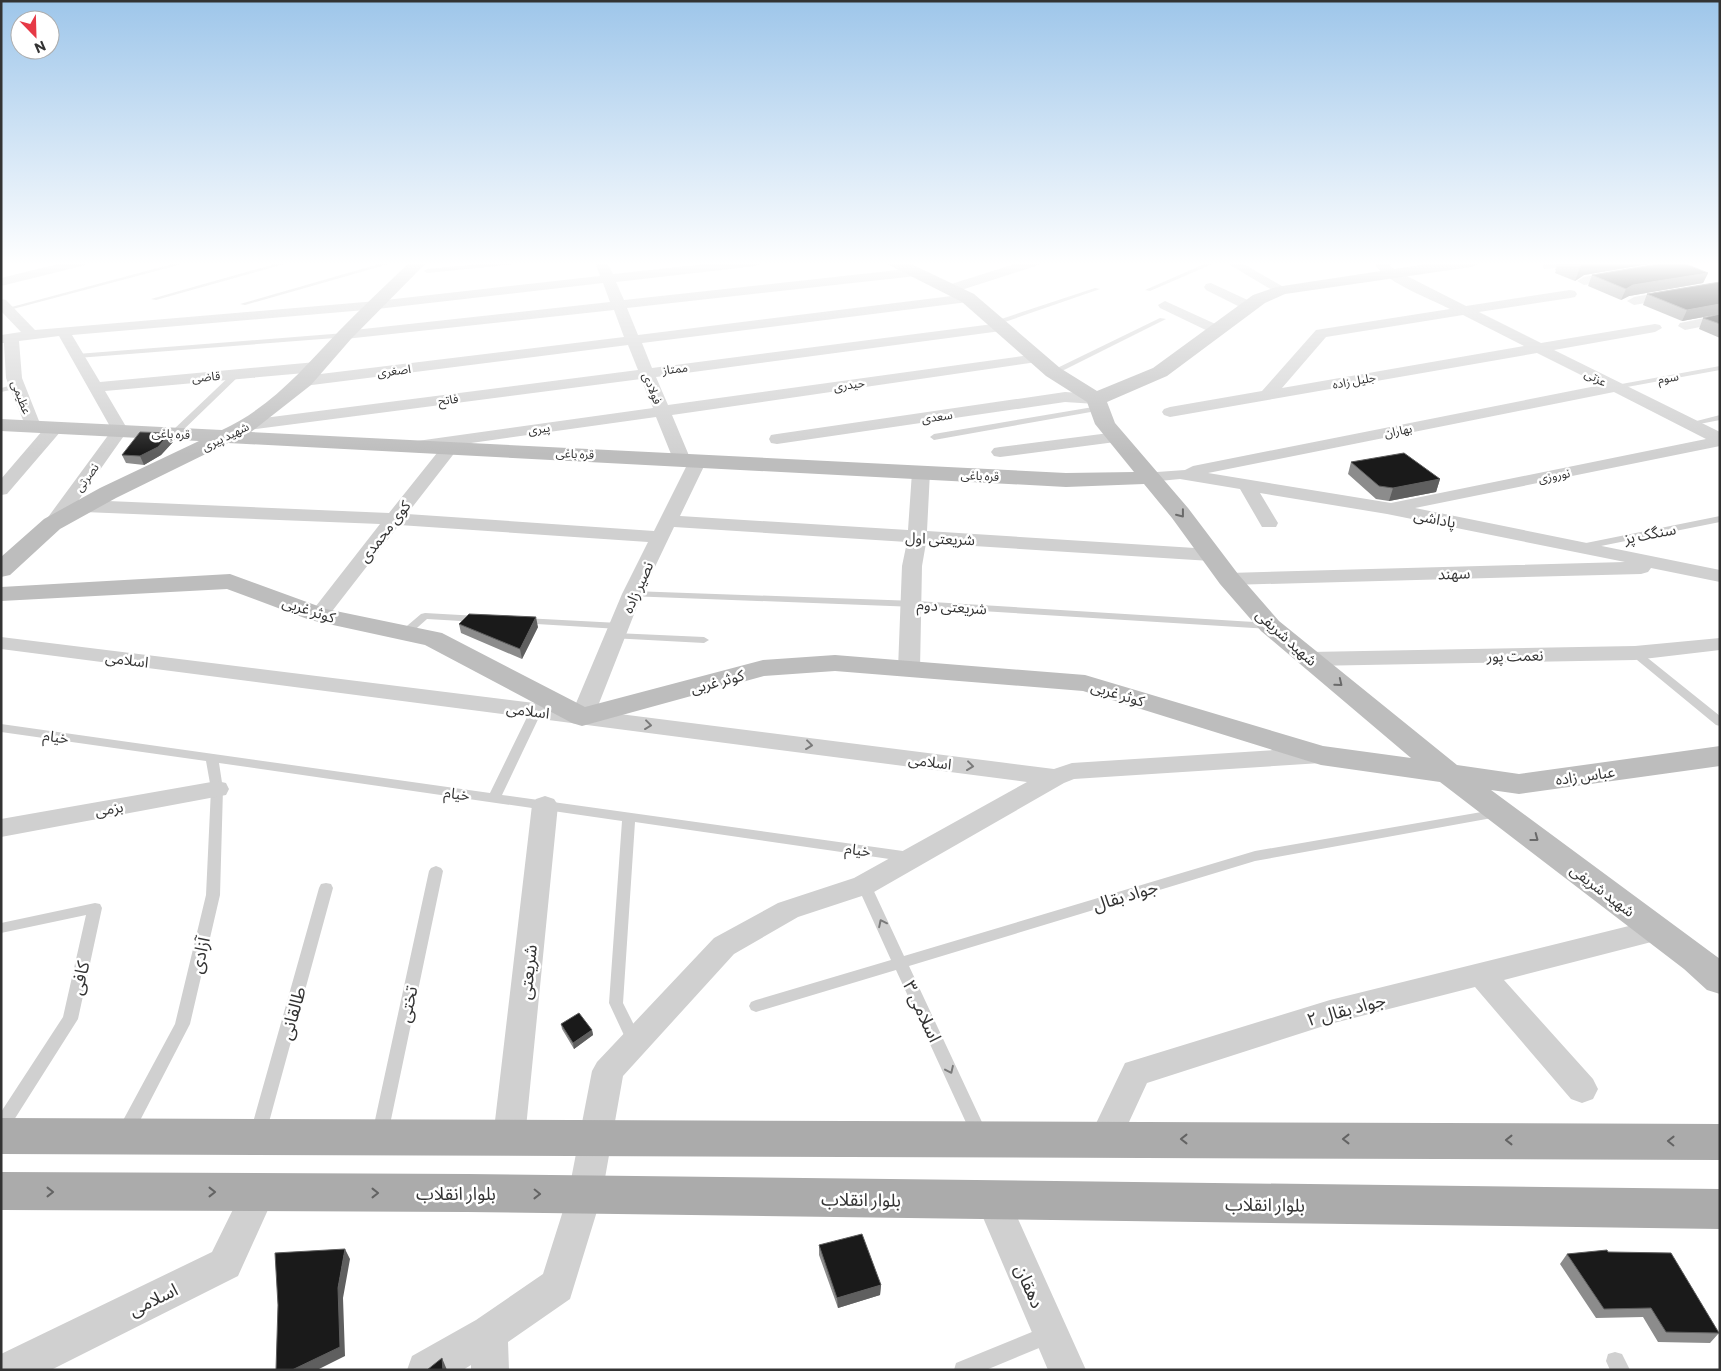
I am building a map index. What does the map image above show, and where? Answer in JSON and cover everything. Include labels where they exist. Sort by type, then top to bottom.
[{"type":"main road","points":[[1,1136],[595,1139],[1105,1138],[1720,1142]]},
{"type":"main road","name":"بلوار انقلاب","points":[[1,1192],[586,1195],[1720,1209]]},
{"type":"street","points":[[23,326],[32,335]]},
{"type":"street","points":[[6,338],[124,326]]},
{"type":"street","name":"شهید پیری","points":[[1,570],[52,524],[84,506],[249,425],[310,374],[355,326]]},
{"type":"street","points":[[345,335],[430,326]]},
{"type":"street","name":"فولادی","points":[[627,326],[661,410],[690,459]]},
{"type":"street","name":"اصغری","points":[[310,374],[633,340],[745,326]]},
{"type":"street","name":"ممتاز","points":[[646,372],[984,326]]},
{"type":"street","points":[[1001,326],[1053,372],[1098,404],[1160,372],[1222,326]]},
{"type":"street","points":[[1209,326],[1217,330]]},
{"type":"street","points":[[1267,395],[1321,333],[1365,326]]},
{"type":"street","name":"عزتی","points":[[1495,326],[1720,440]]},
{"type":"street","name":"جلیل زاده","points":[[1170,412],[1655,328]]},
{"type":"street","points":[[63,331],[120,430]]},
{"type":"street","name":"عظیمی","points":[[6,338],[14,378],[33,426]]},
{"type":"street","name":"حیدری","points":[[661,410],[1037,358]]},
{"type":"street","name":"فاتح","points":[[249,425],[646,372]]},
{"type":"street","name":"قاضی","points":[[95,387],[237,374],[310,374]]},
{"type":"street","name":"بهاران","points":[[1180,474],[1616,387]]},
{"type":"street","name":"سعدی","points":[[777,439],[1065,397],[1098,404]]},
{"type":"street","name":"شهید شریفى","points":[[1098,404],[1105,424],[1180,513],[1229,579],[1270,626],[1450,775],[1657,930],[1708,958],[1720,980]]},
{"type":"street","name":"پیری","points":[[416,446],[661,410]]},
{"type":"street","name":"قره باغی","points":[[1,426],[120,430],[1066,480],[1149,478]]},
{"type":"street","points":[[1,490],[55,427]]},
{"type":"street","name":"نصرتی","points":[[52,524],[120,430]]},
{"type":"street","points":[[1000,452],[1116,437]]},
{"type":"street","name":"نوروزی","points":[[1387,508],[1720,440]]},
{"type":"street","name":"کوی محمدی","points":[[319,615],[450,447]]},
{"type":"street","name":"نصیر زاده","points":[[582,717],[632,594],[664,529],[690,459]]},
{"type":"street","points":[[909,669],[912,566],[917,538],[922,472]]},
{"type":"street","name":"پاداشی","points":[[1149,478],[1180,474],[1387,508],[1720,576]]},
{"type":"street","points":[[1247,485],[1269,523]]},
{"type":"street","name":"شریعتی اول","points":[[84,506],[1022,542],[1211,556]]},
{"type":"street","name":"سهند","points":[[1229,579],[1678,567]]},
{"type":"street","name":"کوثر غربی","points":[[1,594],[230,581],[319,615],[433,639],[582,717],[763,668],[835,663],[1084,683],[1321,756],[1450,775]]},
{"type":"street","name":"اسلامی","points":[[1,643],[1055,777]]},
{"type":"street","name":"نعمت پور","points":[[1310,659],[1634,652],[1720,644]]},
{"type":"street","name":"اسلامی","points":[[426,1370],[489,1332],[558,1286],[586,1195],[608,1071],[724,946],[788,910],[864,885],[1055,777],[1072,771],[1321,756]]},
{"type":"street","name":"عباس زاده","points":[[1450,775],[1519,784],[1720,756]]},
{"type":"street","name":"بزمی","points":[[1,828],[217,789]]},
{"type":"street","name":"شریعتی","points":[[509,1138],[546,805]]},
{"type":"street","name":"جواد بقال ۲","points":[[1105,1138],[1136,1073],[1330,1012],[1657,930]]},
{"type":"street","points":[[1482,975],[1582,1089]]},
{"type":"street","name":"اسلامی","points":[[10,1370],[225,1264],[259,1192]]},
{"type":"street","name":"دهقان","points":[[993,1201],[1067,1370]]},
{"type":"street","points":[[489,1332],[490,1370]]},
{"type":"lane","points":[[1053,372],[1148,326]]},
{"type":"lane","points":[[77,356],[345,335]]},
{"type":"lane","name":"سوم","points":[[1616,387],[1720,368]]},
{"type":"lane","points":[[175,433],[237,374]]},
{"type":"lane","points":[[1,390],[17,386]]},
{"type":"lane","points":[[934,437],[1098,404]]},
{"type":"lane","points":[[1689,424],[1720,417]]},
{"type":"lane","name":"سنگک پز","points":[[1581,547],[1720,519]]},
{"type":"lane","name":"شریعتی دوم","points":[[632,594],[910,603],[1270,626]]},
{"type":"lane","points":[[405,633],[425,616],[493,620]]},
{"type":"lane","points":[[512,621],[704,640]]},
{"type":"lane","points":[[1634,652],[1720,722]]},
{"type":"lane","points":[[494,798],[536,711]]},
{"type":"lane","name":"خیام","points":[[1,728],[913,857]]},
{"type":"lane","name":"آزادی","points":[[123,1137],[182,1024],[212,895],[217,789],[212,758]]},
{"type":"lane","name":"جواد بقال","points":[[756,1006],[1255,856],[1501,813]]},
{"type":"lane","points":[[630,817],[616,1003],[635,1043]]},
{"type":"lane","name":"تختی","points":[[379,1138],[436,871]]},
{"type":"lane","name":"اسلامی ۳","points":[[864,885],[981,1138]]},
{"type":"lane","name":"طالقانی","points":[[257,1137],[326,888]]},
{"type":"lane","name":"کافی","points":[[1,928],[96,908],[70,1019],[1,1126]]},
{"type":"lane","points":[[963,1370],[1051,1333]]},
{"type":"building","points":[[140,432],[170,433],[158,447],[140,456],[122,455]]},
{"type":"building","points":[[1404,453],[1440,479],[1393,488],[1379,486],[1351,462]]},
{"type":"building","points":[[469,614],[536,617],[520,649],[459,624]]},
{"type":"building","points":[[579,1013],[592,1030],[573,1043],[561,1024]]},
{"type":"building","points":[[862,1234],[881,1285],[837,1298],[819,1245]]},
{"type":"building","points":[[345,1249],[338,1288],[340,1347],[292,1370],[276,1370],[278,1305],[275,1253]]},
{"type":"building","points":[[1607,1250],[1608,1252],[1671,1253],[1719,1333],[1666,1332],[1651,1308],[1604,1309],[1567,1254]]},
{"type":"building","points":[[442,1358],[443,1370],[427,1370]]}]
